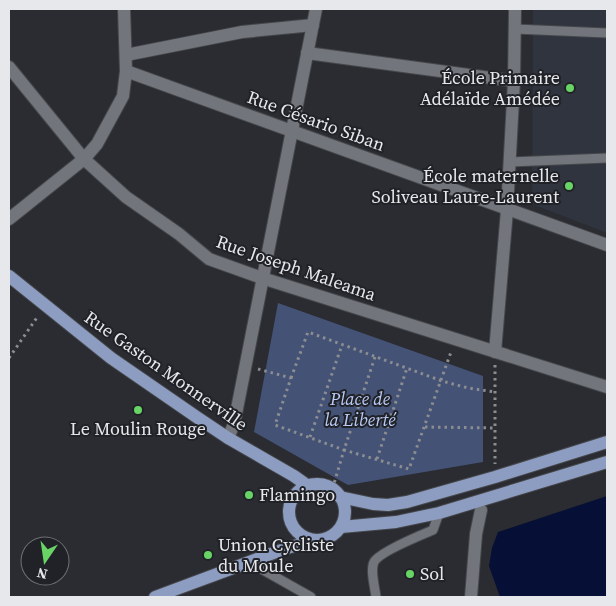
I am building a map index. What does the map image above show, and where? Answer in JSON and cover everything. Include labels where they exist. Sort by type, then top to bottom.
[{"type":"main road","name":"Rue Gaston Monnerville","points":[[9,276],[112,358],[228,438],[308,486]]},
{"type":"main road","points":[[336,493],[344,504],[344,520],[341,527],[330,537],[323,540],[307,538],[298,533],[292,525],[290,507],[293,498],[308,486],[326,486],[336,493],[373,504],[407,502],[607,442]]},
{"type":"main road","points":[[341,527],[396,522],[439,513],[607,462]]},
{"type":"main road","points":[[155,597],[287,548],[316,540]]},
{"type":"street","points":[[9,219],[84,158],[98,144],[123,96],[126,71],[124,9]]},
{"type":"street","points":[[228,438],[234,424],[316,9]]},
{"type":"street","points":[[495,352],[510,162],[515,9]]},
{"type":"street","points":[[126,55],[242,32],[312,25]]},
{"type":"street","points":[[307,52],[514,81]]},
{"type":"street","name":"Rue Joseph Maleama","points":[[9,67],[84,158],[126,197],[179,234],[209,259],[262,278],[607,387]]},
{"type":"street","name":"Rue Césario Siban","points":[[126,71],[607,245]]},
{"type":"street","points":[[471,597],[476,534],[481,510]]},
{"type":"lane","points":[[515,29],[607,33]]},
{"type":"lane","points":[[510,162],[607,158]]},
{"type":"lane","points":[[376,597],[372,574],[374,562],[381,554],[433,530],[439,513]]},
{"type":"lane","points":[[248,562],[311,597]]},
{"type":"path","points":[[9,358],[46,305]]},
{"type":"path","points":[[456,340],[442,381],[425,428],[409,469],[344,450],[276,425],[308,332],[442,381],[468,388],[495,392]]},
{"type":"path","points":[[310,437],[342,344]]},
{"type":"path","points":[[495,352],[495,477]]},
{"type":"path","points":[[336,493],[344,450],[375,357]]},
{"type":"path","points":[[245,365],[292,378]]},
{"type":"path","points":[[377,459],[407,368]]},
{"type":"path","points":[[425,428],[495,428]]},
{"type":"shaded area","name":"École Primaire Adélaïde Amédée","points":[[533,9],[607,9],[607,233],[532,204]]},
{"type":"shaded area","points":[[607,496],[607,597],[500,597],[489,566],[492,548],[498,532]]},
{"type":"green space","name":"Place de la Liberté","points":[[278,303],[483,376],[483,462],[348,485],[254,432]]},
{"type":"place","name":"École Primaire Adélaïde Amédée","points":[[570,88]]},
{"type":"place","name":"École maternelle Soliveau Laure-Laurent","points":[[569,186]]},
{"type":"place","name":"Le Moulin Rouge","points":[[138,410]]},
{"type":"place","name":"Flamingo","points":[[249,495]]},
{"type":"place","name":"Union Cycliste du Moule","points":[[208,555]]},
{"type":"place","name":"Sol","points":[[410,574]]}]
